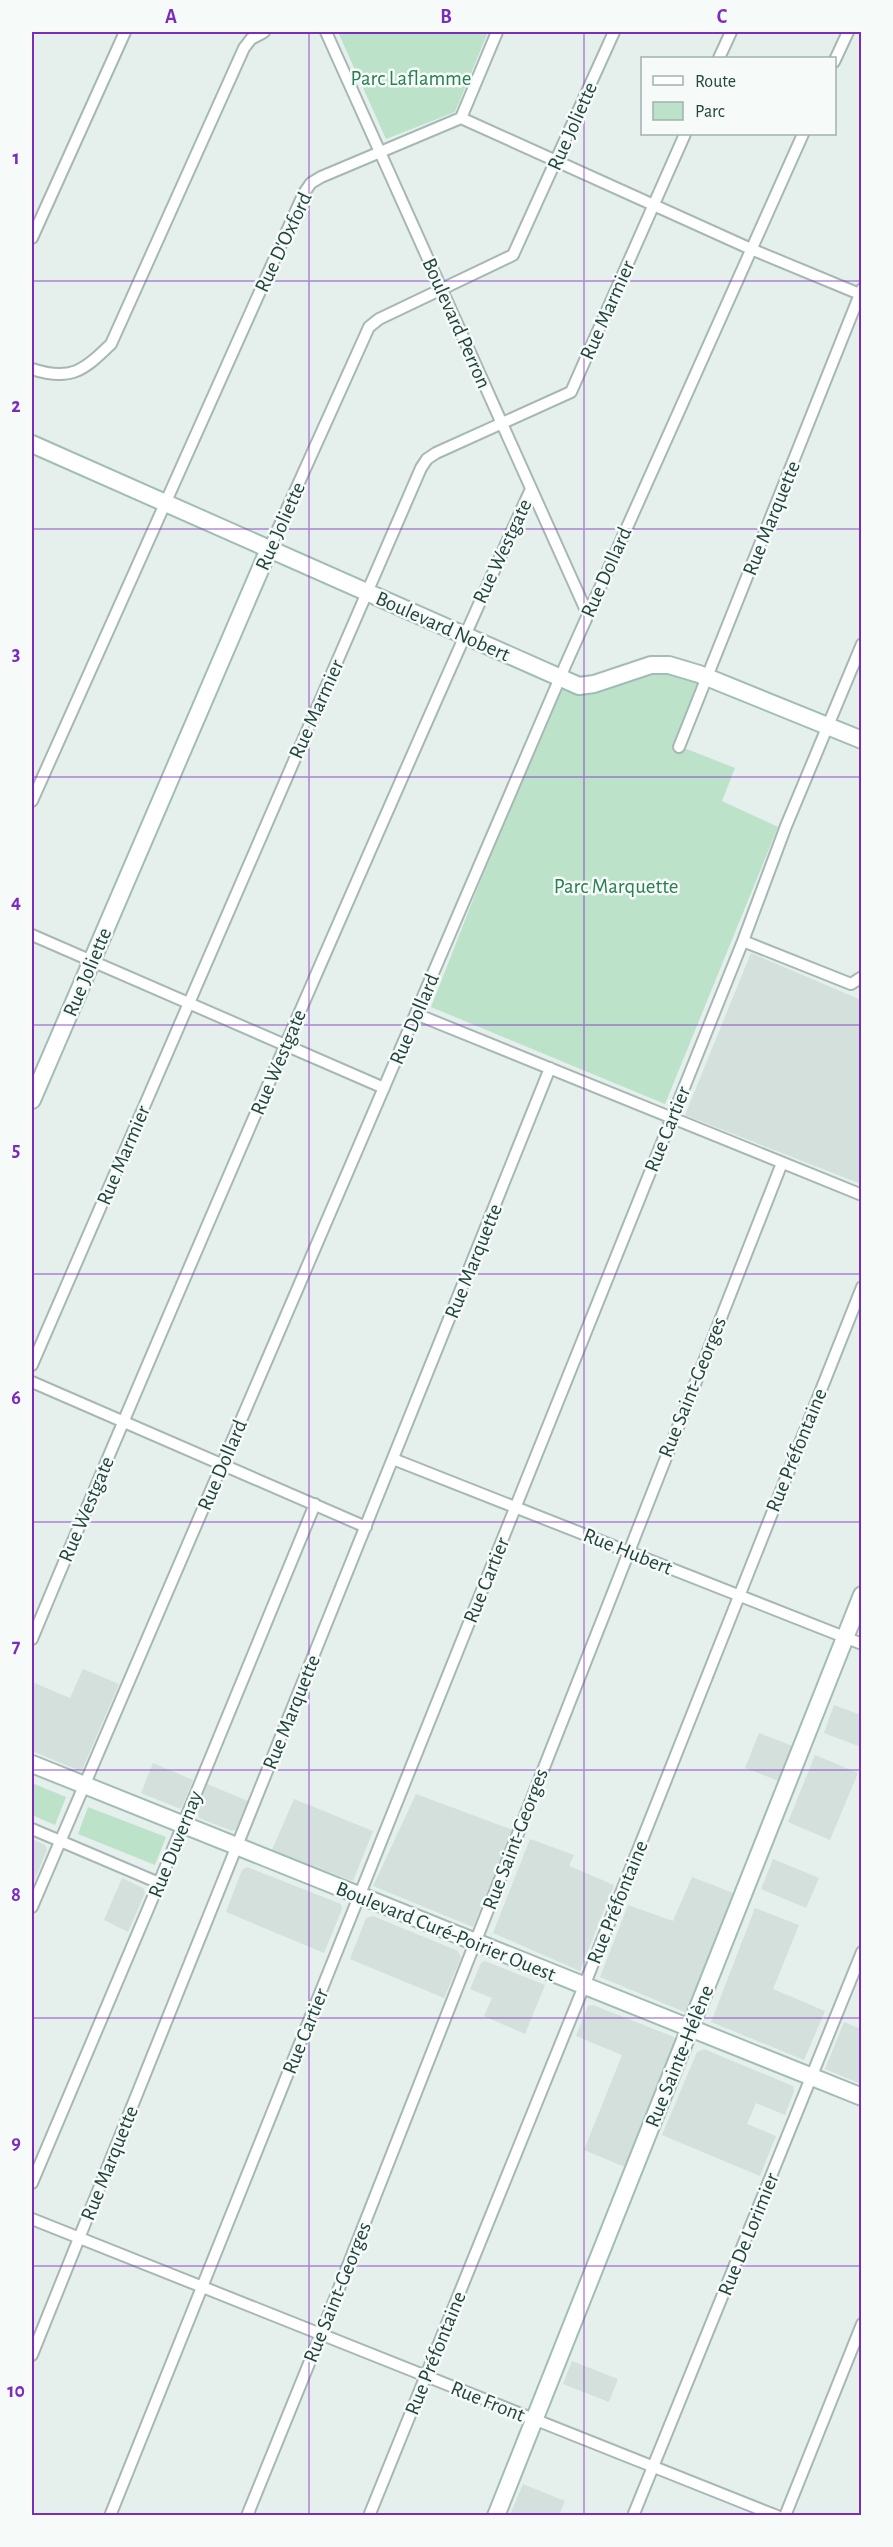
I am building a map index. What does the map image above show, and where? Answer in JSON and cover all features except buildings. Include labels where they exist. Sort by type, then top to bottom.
[{"type":"street","points":[[32,238],[125,32]]},
{"type":"street","points":[[32,369],[48,375],[66,374],[87,367],[111,344],[244,48],[251,39],[264,32]]},
{"type":"street","name":"Boulevard Perron","points":[[326,32],[588,615]]},
{"type":"street","points":[[497,32],[461,118],[751,249],[861,292]]},
{"type":"street","name":"Rue Joliette","points":[[32,1100],[269,549],[366,332],[379,319],[504,262],[513,255],[614,32]]},
{"type":"street","points":[[719,57],[731,32]]},
{"type":"street","points":[[836,58],[848,32]]},
{"type":"street","name":"Rue D'Oxford","points":[[32,801],[304,193],[311,183],[321,177],[461,118]]},
{"type":"street","name":"Rue Marmier","points":[[32,1365],[421,468],[427,459],[571,392],[686,135]]},
{"type":"street","name":"Rue Dollard","points":[[32,1907],[560,678],[803,135]]},
{"type":"street","name":"Rue Marquette","points":[[679,747],[861,292]]},
{"type":"street","name":"Boulevard Nobert","points":[[32,444],[579,686],[594,684],[651,665],[669,665],[861,740]]},
{"type":"street","name":"Rue Westgate","points":[[32,1639],[123,1421],[286,1045],[464,635],[531,489]]},
{"type":"street","name":"Rue Cartier","points":[[110,2516],[743,941],[786,826],[861,644]]},
{"type":"street","points":[[32,935],[384,1088]]},
{"type":"street","points":[[743,941],[851,984],[861,976]]},
{"type":"street","points":[[416,1014],[861,1195]]},
{"type":"street","name":"Rue Marquette","points":[[32,2355],[550,1068]]},
{"type":"street","name":"Rue Saint-Georges","points":[[247,2516],[321,2334],[627,1551],[782,1163]]},
{"type":"street","name":"Rue Préfontaine","points":[[369,2516],[584,1986],[861,1287]]},
{"type":"street","points":[[32,1382],[366,1527]]},
{"type":"street","name":"Rue Hubert","points":[[393,1459],[861,1644]]},
{"type":"street","name":"Rue Duvernay","points":[[32,2183],[159,1883],[315,1504]]},
{"type":"street","name":"Rue Sainte-Hélène","points":[[496,2516],[861,1595]]},
{"type":"street","name":"Boulevard Curé-Poirier Ouest","points":[[32,1764],[861,2097]]},
{"type":"street","points":[[32,1830],[159,1883]]},
{"type":"street","name":"Rue De Lorimier","points":[[633,2516],[861,1952]]},
{"type":"street","name":"Rue Front","points":[[32,2220],[777,2516]]},
{"type":"street","points":[[785,2516],[861,2324]]},
{"type":"shaded area","points":[[751,953],[861,1000],[861,1184],[685,1115]]},
{"type":"shaded area","points":[[83,1669],[119,1684],[82,1770],[78,1770],[32,1751],[32,1682],[70,1698]]},
{"type":"shaded area","points":[[834,1705],[861,1715],[861,1747],[824,1733]]},
{"type":"shaded area","points":[[759,1733],[793,1746],[779,1781],[745,1768]]},
{"type":"shaded area","points":[[815,1755],[858,1773],[830,1840],[788,1822]]},
{"type":"shaded area","points":[[153,1763],[193,1780],[181,1809],[141,1793]]},
{"type":"shaded area","points":[[207,1784],[248,1801],[236,1830],[232,1831],[199,1818],[198,1810]]},
{"type":"shaded area","points":[[416,1794],[513,1830],[473,1927],[373,1886]]},
{"type":"shaded area","points":[[294,1799],[373,1831],[353,1881],[272,1850]]},
{"type":"shaded area","points":[[32,1839],[45,1845],[47,1850],[32,1886]]},
{"type":"shaded area","points":[[530,1839],[574,1855],[569,1866],[614,1885],[580,1971],[493,1933]]},
{"type":"shaded area","points":[[773,1859],[819,1878],[806,1908],[761,1889]]},
{"type":"shaded area","points":[[247,1867],[341,1904],[342,1909],[324,1953],[226,1912],[242,1870]]},
{"type":"shaded area","points":[[692,1877],[736,1894],[687,2013],[600,1977],[628,1905],[673,1921]]},
{"type":"shaded area","points":[[122,1878],[143,1888],[145,1893],[128,1932],[104,1920]]},
{"type":"shaded area","points":[[755,1908],[799,1925],[773,1989],[825,2011],[804,2060],[711,2022]]},
{"type":"shaded area","points":[[373,1916],[458,1951],[461,1958],[444,1998],[350,1959],[366,1918]]},
{"type":"shaded area","points":[[485,1961],[545,1985],[525,2034],[484,2016],[492,1998],[470,1989],[481,1963]]},
{"type":"shaded area","points":[[593,2005],[674,2037],[676,2041],[625,2167],[584,2150],[622,2055],[576,2036],[588,2006]]},
{"type":"shaded area","points":[[844,2022],[861,2029],[861,2084],[825,2069]]},
{"type":"shaded area","points":[[704,2049],[793,2086],[794,2091],[785,2115],[756,2103],[747,2124],[776,2136],[760,2176],[662,2135],[697,2052]]},
{"type":"shaded area","points":[[572,2361],[618,2379],[609,2402],[563,2384]]},
{"type":"shaded area","points":[[523,2484],[565,2501],[559,2515],[510,2515]]},
{"type":"green space","name":"Parc Laflamme","points":[[338,32],[488,32],[455,112],[386,139]]},
{"type":"green space","name":"Parc Marquette","points":[[644,670],[707,678],[679,746],[735,768],[722,801],[778,827],[665,1104],[431,1007],[560,678],[585,689]]},
{"type":"green space","points":[[32,1783],[66,1797],[55,1825],[32,1815]]},
{"type":"green space","points":[[88,1807],[166,1837],[155,1865],[78,1834]]}]
